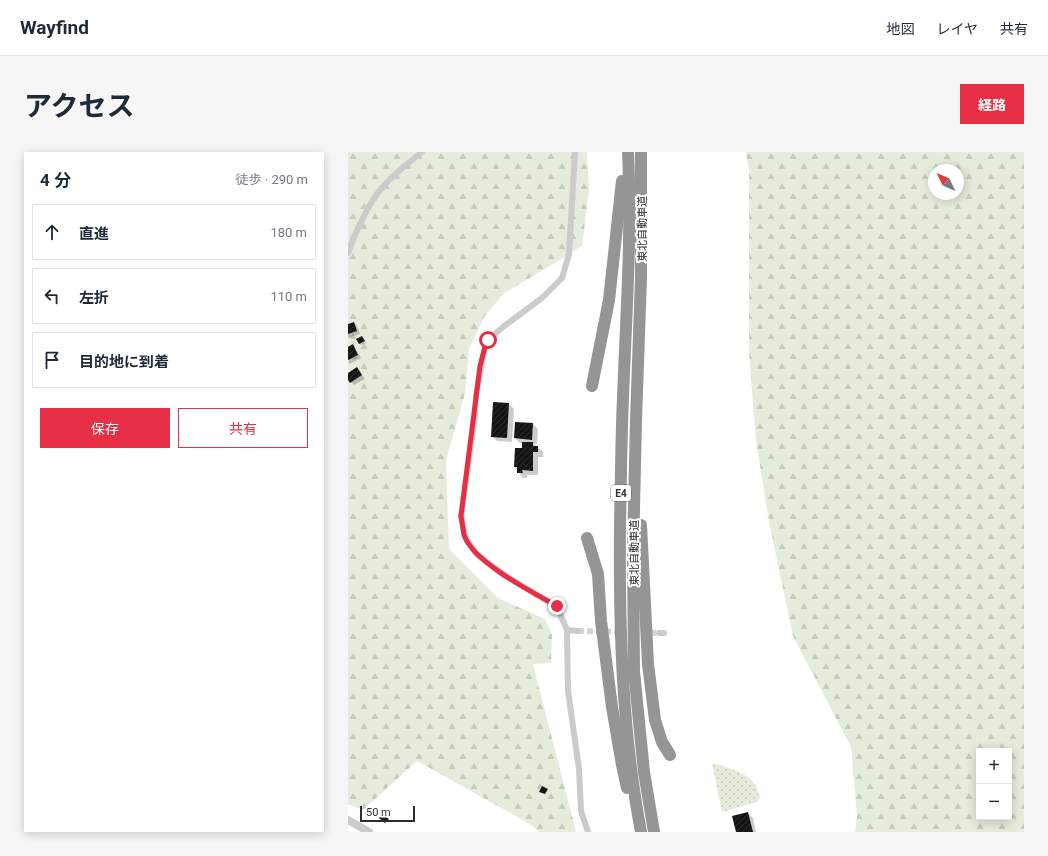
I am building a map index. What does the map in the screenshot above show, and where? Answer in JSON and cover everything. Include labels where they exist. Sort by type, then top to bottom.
[{"type":"highway","points":[[592,386],[609,300],[618,228],[625,152]]},
{"type":"highway","name":"東北自動車道","points":[[628,152],[629,278],[621,468],[620,624],[626,722],[641,832]]},
{"type":"highway","name":"東北自動車道","points":[[641,152],[641,278],[633,553],[634,671],[644,772],[654,832]]},
{"type":"highway","points":[[636,420],[648,664],[655,720],[662,742],[670,755]]},
{"type":"highway","points":[[587,538],[598,574],[601,621],[612,707],[622,765],[638,832]]},
{"type":"street","points":[[348,253],[355,234],[375,197],[392,177],[422,152]]},
{"type":"street","points":[[575,152],[569,254],[562,278],[542,298],[488,340],[485,347],[476,395],[475,416],[461,516],[465,536],[476,554],[504,575],[557,606],[567,630],[568,691],[579,769],[581,811],[588,832]]},
{"type":"street","points":[[567,630],[578,631]]},
{"type":"street","points":[[348,820],[369,832]]},
{"type":"green space","points":[[348,152],[587,152],[589,190],[582,246],[504,293],[484,317],[469,349],[465,394],[446,460],[449,549],[498,598],[545,619],[552,635],[551,663],[533,664],[576,832],[539,832],[530,824],[417,761],[363,810],[348,804]]},
{"type":"green space","points":[[746,152],[1024,152],[1024,832],[855,832],[857,817],[851,747],[793,636],[769,522],[756,441],[749,354],[749,172]]},
{"type":"green space","points":[[712,763],[724,766],[748,777],[756,786],[760,798],[757,802],[722,812]]},
{"type":"building","points":[[354,322],[357,331],[348,334],[348,324]]},
{"type":"building","points":[[362,336],[365,341],[359,344],[356,339]]},
{"type":"building","points":[[353,344],[358,355],[348,360],[348,347]]},
{"type":"building","points":[[357,367],[362,375],[350,383],[348,380],[348,373]]},
{"type":"building","points":[[493,402],[509,403],[507,438],[491,437]]},
{"type":"building","points":[[515,422],[533,423],[532,440],[514,438]]},
{"type":"building","points":[[522,442],[533,442],[533,446],[538,446],[538,452],[533,452],[533,471],[522,470],[523,473],[517,473],[517,467],[514,467],[515,448],[522,448]]},
{"type":"building","points":[[542,786],[548,789],[545,794],[539,792]]},
{"type":"building","points":[[384,812],[387,815],[386,817],[389,819],[385,823],[379,818]]},
{"type":"building","points":[[748,812],[753,832],[736,832],[732,816]]},
{"type":"tunnel","points":[[578,631],[622,632]]},
{"type":"tunnel","points":[[632,632],[659,633]]},
{"type":"route","points":[[488,340],[480,366],[475,416],[461,516],[465,536],[476,554],[504,575],[557,606]]}]
